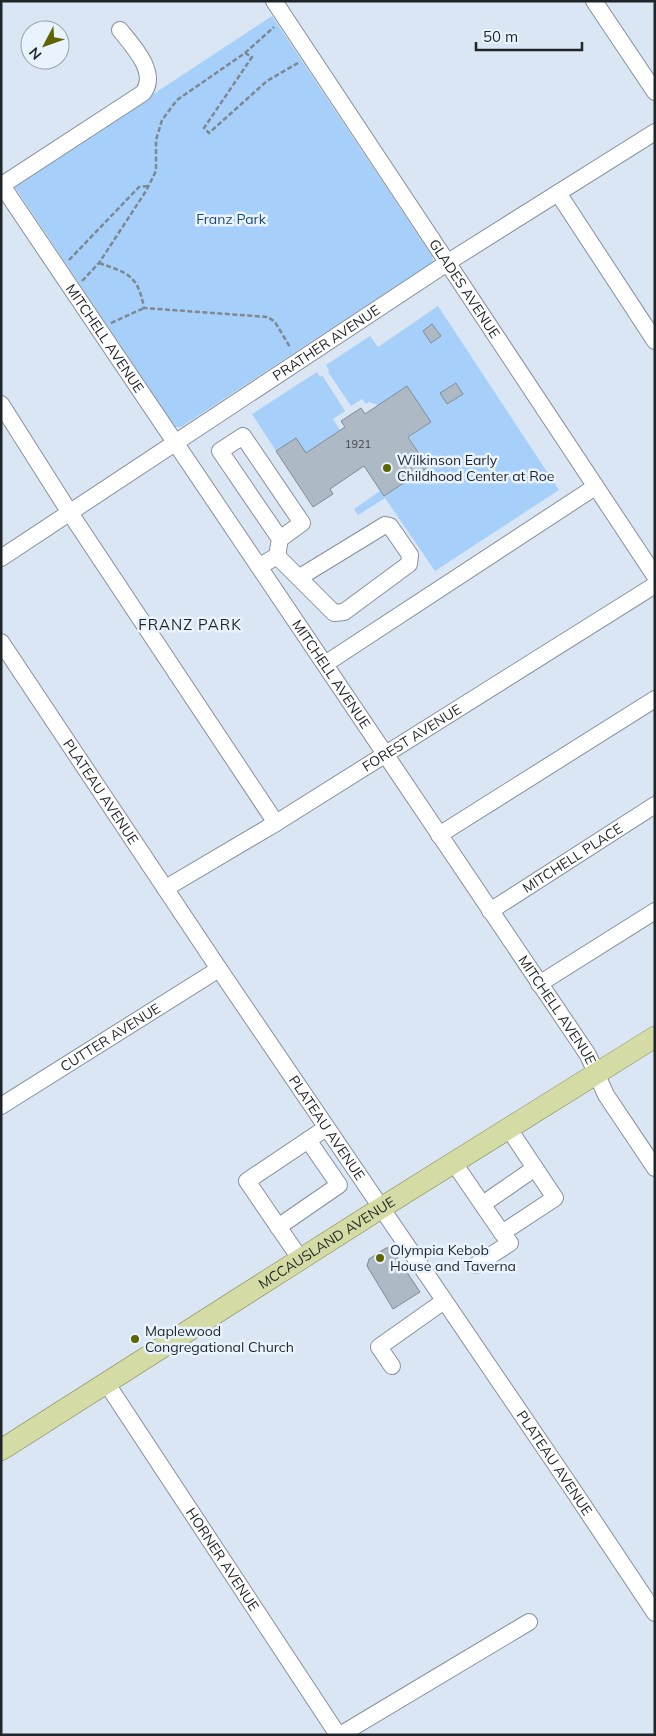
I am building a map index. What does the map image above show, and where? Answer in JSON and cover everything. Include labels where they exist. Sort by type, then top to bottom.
[{"type":"main road","name":"MCCAUSLAND AVENUE","points":[[1,1450],[381,1208],[655,1037]]},
{"type":"street","name":"GLADES AVENUE","points":[[274,1],[655,576]]},
{"type":"street","points":[[594,1],[655,92]]},
{"type":"street","points":[[2,184],[143,93],[148,87],[142,57],[120,30]]},
{"type":"street","name":"PRATHER AVENUE","points":[[1,558],[447,264],[655,132]]},
{"type":"street","name":"MITCHELL AVENUE","points":[[2,184],[588,1055],[606,1095],[655,1168]]},
{"type":"street","points":[[558,193],[655,341]]},
{"type":"street","points":[[1,404],[70,513],[276,823]]},
{"type":"street","points":[[260,566],[277,556],[280,539],[302,523],[243,436],[220,451],[280,539]]},
{"type":"street","points":[[325,664],[595,487]]},
{"type":"street","points":[[277,556],[334,613],[344,612],[409,564],[410,555],[390,526],[384,525],[300,577]]},
{"type":"street","name":"FOREST AVENUE","points":[[166,888],[276,823],[655,585]]},
{"type":"street","name":"PLATEAU AVENUE","points":[[1,642],[326,1128],[572,1487],[655,1613]]},
{"type":"street","points":[[439,835],[655,699]]},
{"type":"street","name":"MITCHELL PLACE","points":[[490,911],[655,805]]},
{"type":"street","points":[[539,984],[655,912]]},
{"type":"street","name":"CUTTER AVENUE","points":[[1,1106],[219,969]]},
{"type":"street","points":[[301,1260],[247,1181],[326,1128]]},
{"type":"street","points":[[502,1233],[555,1198],[509,1129]]},
{"type":"street","points":[[278,1227],[339,1185],[308,1140]]},
{"type":"street","points":[[454,1163],[510,1243],[476,1265]]},
{"type":"street","points":[[483,1204],[535,1168]]},
{"type":"street","points":[[392,1366],[379,1347],[444,1301]]},
{"type":"street","name":"HORNER AVENUE","points":[[106,1384],[339,1735]]},
{"type":"street","points":[[339,1735],[528,1622]]},
{"type":"path","points":[[82,282],[99,263],[156,171],[156,140],[162,120],[177,100],[245,53],[275,26]]},
{"type":"path","points":[[245,53],[252,57],[204,128],[208,133],[266,81],[299,62]]},
{"type":"path","points":[[68,262],[139,186],[148,186]]},
{"type":"path","points":[[99,263],[128,273],[139,288],[144,308]]},
{"type":"path","points":[[110,323],[144,308],[268,317],[275,322],[290,347]]},
{"type":"green space","name":"Franz Park","points":[[272,16],[432,256],[433,261],[181,427],[175,427],[14,186]]},
{"type":"green space","points":[[438,306],[559,490],[435,571],[385,498],[358,515],[354,509],[380,491],[384,496],[428,467],[409,437],[431,422],[407,386],[378,405],[369,402],[366,404],[362,399],[351,406],[328,372],[329,370],[326,365],[370,336],[378,347]],"holes":[[[456,383],[463,394],[447,404],[440,393]]]},
{"type":"green space","points":[[317,372],[320,377],[322,375],[345,411],[333,419],[340,430],[306,453],[296,438],[276,451],[252,414]]},
{"type":"building","points":[[432,324],[441,336],[431,343],[423,331]]},
{"type":"building","points":[[456,383],[463,394],[447,404],[440,393]]},
{"type":"building","name":"Wilkinson Early Childhood Center at Roe","points":[[407,386],[431,422],[408,437],[428,467],[384,496],[364,466],[330,489],[333,494],[313,507],[276,451],[296,438],[306,453],[345,427],[341,421],[361,408],[365,414]]},
{"type":"building","points":[[386,1248],[391,1248],[420,1292],[393,1309],[367,1266],[369,1259]]},
{"type":"place","name":"Wilkinson Early Childhood Center at Roe","points":[[387,468]]},
{"type":"place","name":"Olympia Kebob House and Taverna","points":[[380,1258]]},
{"type":"place","name":"Maplewood Congregational Church","points":[[135,1339]]},
{"type":"district","name":"FRANZ PARK","points":[[190,624]]}]
